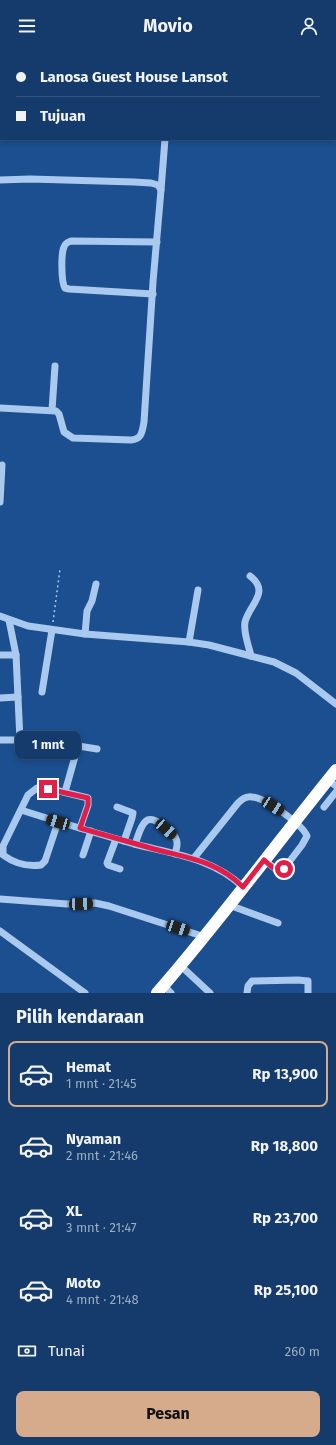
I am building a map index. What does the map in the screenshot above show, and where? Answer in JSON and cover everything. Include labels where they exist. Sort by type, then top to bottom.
[{"type":"highway","points":[[164,991],[180,966],[205,937],[295,821],[332,783],[336,770]]},
{"type":"street","points":[[0,408],[56,411],[59,414],[64,432],[73,438],[130,440],[138,439],[140,436],[144,422],[152,294],[165,140]]},
{"type":"street","points":[[0,180],[30,179],[134,182],[158,185],[161,190]]},
{"type":"street","points":[[152,294],[64,288],[62,279],[63,249],[68,242],[71,241],[157,242]]},
{"type":"street","points":[[52,410],[55,366]]},
{"type":"street","points":[[0,502],[2,465]]},
{"type":"street","points":[[250,576],[256,580],[258,584],[258,598],[245,622],[245,630],[251,656]]},
{"type":"street","points":[[85,634],[86,611],[92,600],[96,584]]},
{"type":"street","points":[[189,642],[198,590]]},
{"type":"street","points":[[0,616],[28,626],[52,630],[189,642],[274,662],[296,673],[336,704]]},
{"type":"street","points":[[9,620],[16,655],[20,740]]},
{"type":"street","points":[[42,692],[52,630]]},
{"type":"street","points":[[0,655],[16,655]]},
{"type":"street","points":[[0,698],[18,697]]},
{"type":"street","points":[[0,740],[20,740],[27,743],[78,746],[97,749]]},
{"type":"street","points":[[65,792],[78,746]]},
{"type":"street","points":[[58,822],[43,864],[36,866],[19,864],[3,855],[2,850],[20,810],[28,795],[37,788],[86,797],[89,800],[80,828]]},
{"type":"street","points":[[324,807],[336,792]]},
{"type":"street","points":[[194,858],[238,803],[246,797],[251,796],[262,799],[295,821],[305,832],[307,838],[284,869],[280,871],[277,870],[264,860]]},
{"type":"street","points":[[117,807],[133,813],[132,818],[107,863],[108,865],[120,869]]},
{"type":"street","points":[[20,810],[120,840],[194,858],[223,870],[243,887]]},
{"type":"street","points":[[135,844],[145,822],[154,820],[176,838],[178,843],[175,854]]},
{"type":"street","points":[[83,855],[90,831]]},
{"type":"street","points":[[0,899],[67,904],[95,903],[109,906],[205,937]]},
{"type":"street","points":[[229,905],[278,922]]},
{"type":"street","points":[[0,931],[85,993]]},
{"type":"street","points":[[180,966],[210,993]]},
{"type":"street","points":[[247,993],[248,986],[252,981],[298,980],[308,981],[308,993]]},
{"type":"path","points":[[52,630],[60,569]]},
{"type":"route","points":[[48,789],[88,798],[88,805],[80,828],[194,858],[223,870],[243,887],[264,860],[277,870],[280,871],[284,869]]}]
